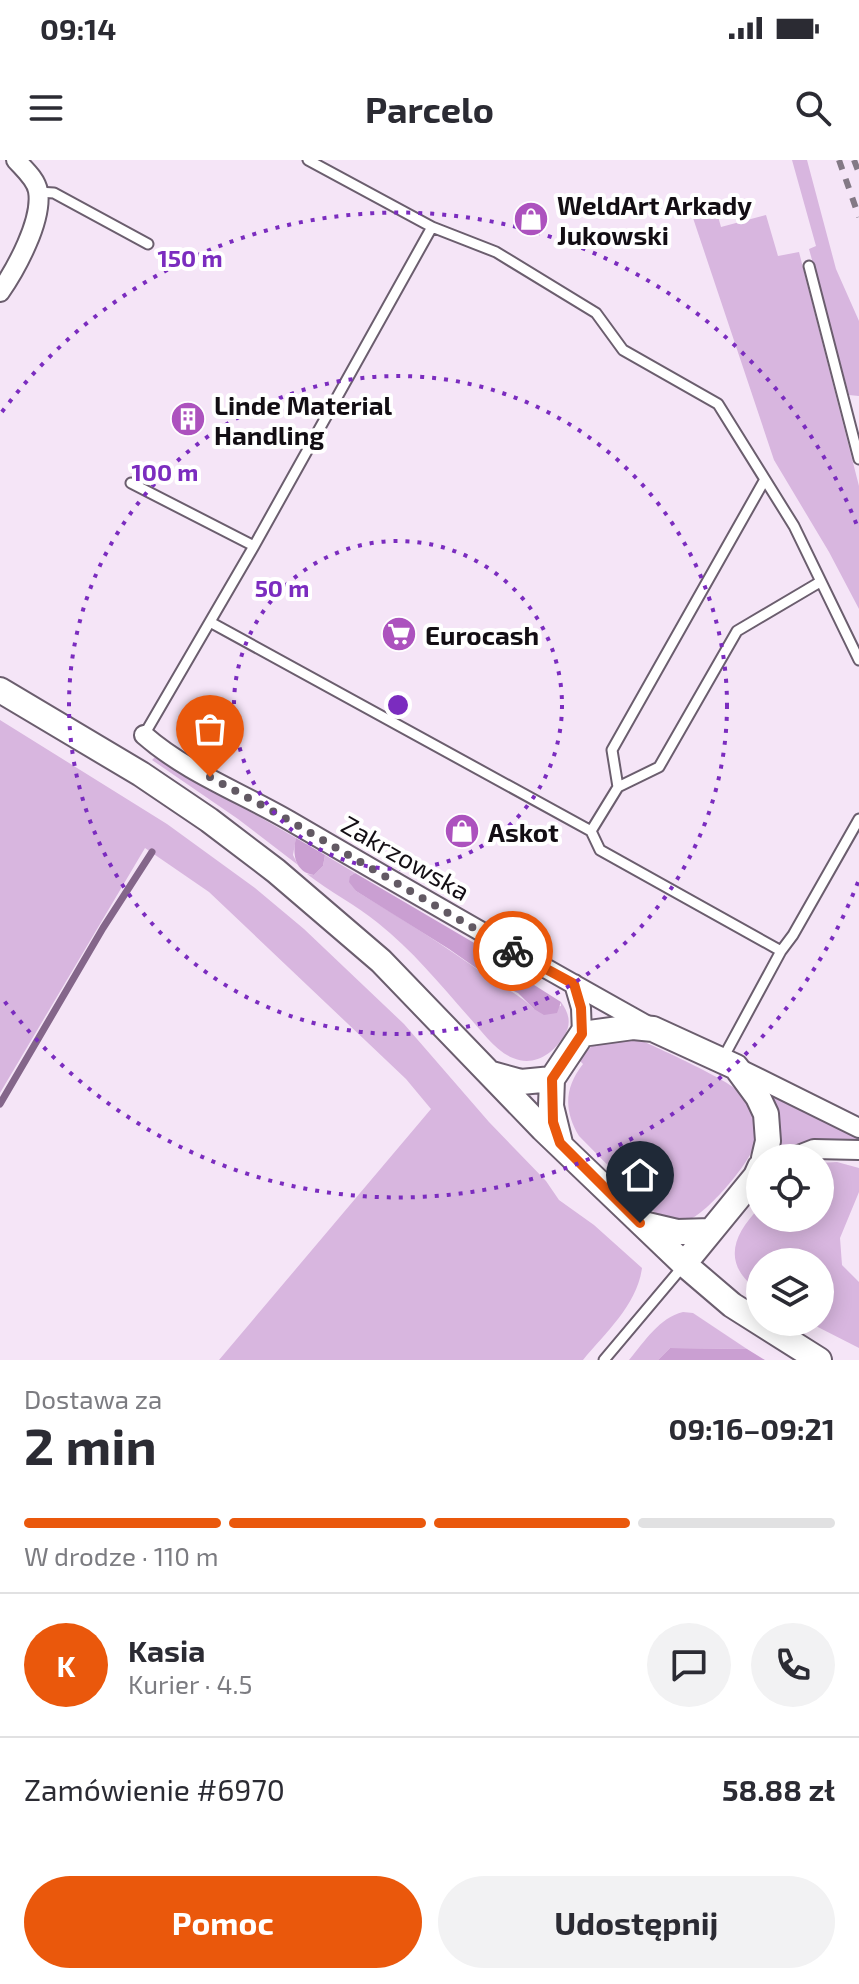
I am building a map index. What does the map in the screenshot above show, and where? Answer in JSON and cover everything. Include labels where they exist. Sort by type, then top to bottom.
[{"type":"street","points":[[0,292],[16,269],[35,218],[38,192],[32,178],[16,160]]},
{"type":"street","points":[[0,690],[141,774],[276,871],[381,961],[543,1129],[684,1264],[732,1305],[819,1360]]},
{"type":"street","name":"Zakrzowska","points":[[144,735],[166,754],[278,814],[653,1029],[859,1128]]},
{"type":"street","points":[[560,1143],[551,1106],[552,1079],[582,1034],[581,1008],[574,984]]},
{"type":"street","points":[[582,1034],[633,1027],[653,1029]]},
{"type":"street","points":[[729,1063],[758,1097],[766,1114],[767,1144]]},
{"type":"street","points":[[492,1074],[521,1082],[552,1079]]},
{"type":"street","points":[[834,1149],[859,1150]]},
{"type":"street","points":[[684,1264],[746,1187]]},
{"type":"street","points":[[640,1223],[677,1232],[711,1231]]},
{"type":"lane","points":[[308,160],[432,227],[496,252],[596,313],[623,350],[718,404],[794,526],[859,660]]},
{"type":"lane","points":[[38,192],[54,193],[148,244]]},
{"type":"lane","points":[[144,735],[254,546],[432,227]]},
{"type":"lane","points":[[809,266],[859,459]]},
{"type":"lane","points":[[618,787],[612,750],[764,481]]},
{"type":"lane","points":[[131,483],[254,546]]},
{"type":"lane","points":[[591,831],[618,787],[659,767],[737,631],[820,582]]},
{"type":"lane","points":[[210,622],[591,831],[600,850],[781,951]]},
{"type":"lane","points":[[729,1063],[781,951],[859,819]]},
{"type":"lane","points":[[604,1360],[684,1264]]},
{"type":"shaded area","points":[[792,160],[807,160],[836,269],[859,321],[859,396],[849,395],[809,249],[816,246]]},
{"type":"shaded area","points":[[716,209],[721,227],[766,215],[778,256],[799,252],[859,486],[859,609],[774,460],[693,218]]},
{"type":"shaded area","points":[[0,720],[167,824],[255,888],[304,929],[404,1024],[489,1122],[546,1181],[559,1200],[594,1225],[642,1268],[627,1306],[583,1360],[219,1360],[431,1109],[406,1079],[209,892],[145,848],[0,1093]]},
{"type":"shaded area","points":[[155,757],[296,838],[293,855],[298,865],[152,760]]},
{"type":"shaded area","points":[[296,838],[325,855],[323,866],[314,875],[303,870],[296,861]]},
{"type":"shaded area","points":[[325,855],[355,873],[350,876],[356,891],[439,943],[534,1009],[561,1006],[561,1002],[569,1023],[560,1042],[549,1053],[528,1061],[513,1058],[500,1050],[390,933],[307,874],[314,875],[323,866]]},
{"type":"shaded area","points":[[355,873],[534,978],[531,983],[561,1002],[557,1013],[544,1015],[534,1009],[518,993],[499,984],[356,891],[349,882],[350,876]]},
{"type":"shaded area","points":[[636,1038],[695,1066],[727,1083],[748,1102],[755,1133],[754,1144],[746,1144],[746,1161],[716,1198],[690,1219],[671,1219],[654,1212],[579,1136],[574,1127],[568,1100],[572,1082],[583,1064],[579,1060],[598,1043]]},
{"type":"shaded area","points":[[766,1088],[859,1135],[859,1141],[773,1144]]},
{"type":"shaded area","points":[[834,1162],[859,1168],[859,1192],[840,1238],[842,1265],[859,1282],[859,1348],[834,1335],[834,1248],[746,1248],[746,1280],[736,1261],[737,1240],[746,1224],[746,1232],[834,1232]]},
{"type":"shaded area","points":[[683,1312],[693,1313],[747,1349],[670,1348],[658,1360],[629,1360],[660,1325]]},
{"type":"shaded area","points":[[670,1348],[747,1349],[765,1360],[658,1360]]},
{"type":"waterway","points":[[0,1104],[103,928],[152,852]]},
{"type":"railway","points":[[839,160],[859,217]]},
{"type":"railway","points":[[854,160],[859,173]]},
{"type":"way so far","points":[[210,777],[513,951]]},
{"type":"place","name":"WeldArt Arkady Jukowski","points":[[531,219]]},
{"type":"place","name":"Linde Material Handling","points":[[188,419]]},
{"type":"place","name":"Eurocash","points":[[399,634]]},
{"type":"place","name":"Askot","points":[[462,831]]},
{"type":"route","points":[[513,951],[574,984],[581,1008],[582,1034],[552,1079],[553,1122],[560,1143],[640,1223]]}]
